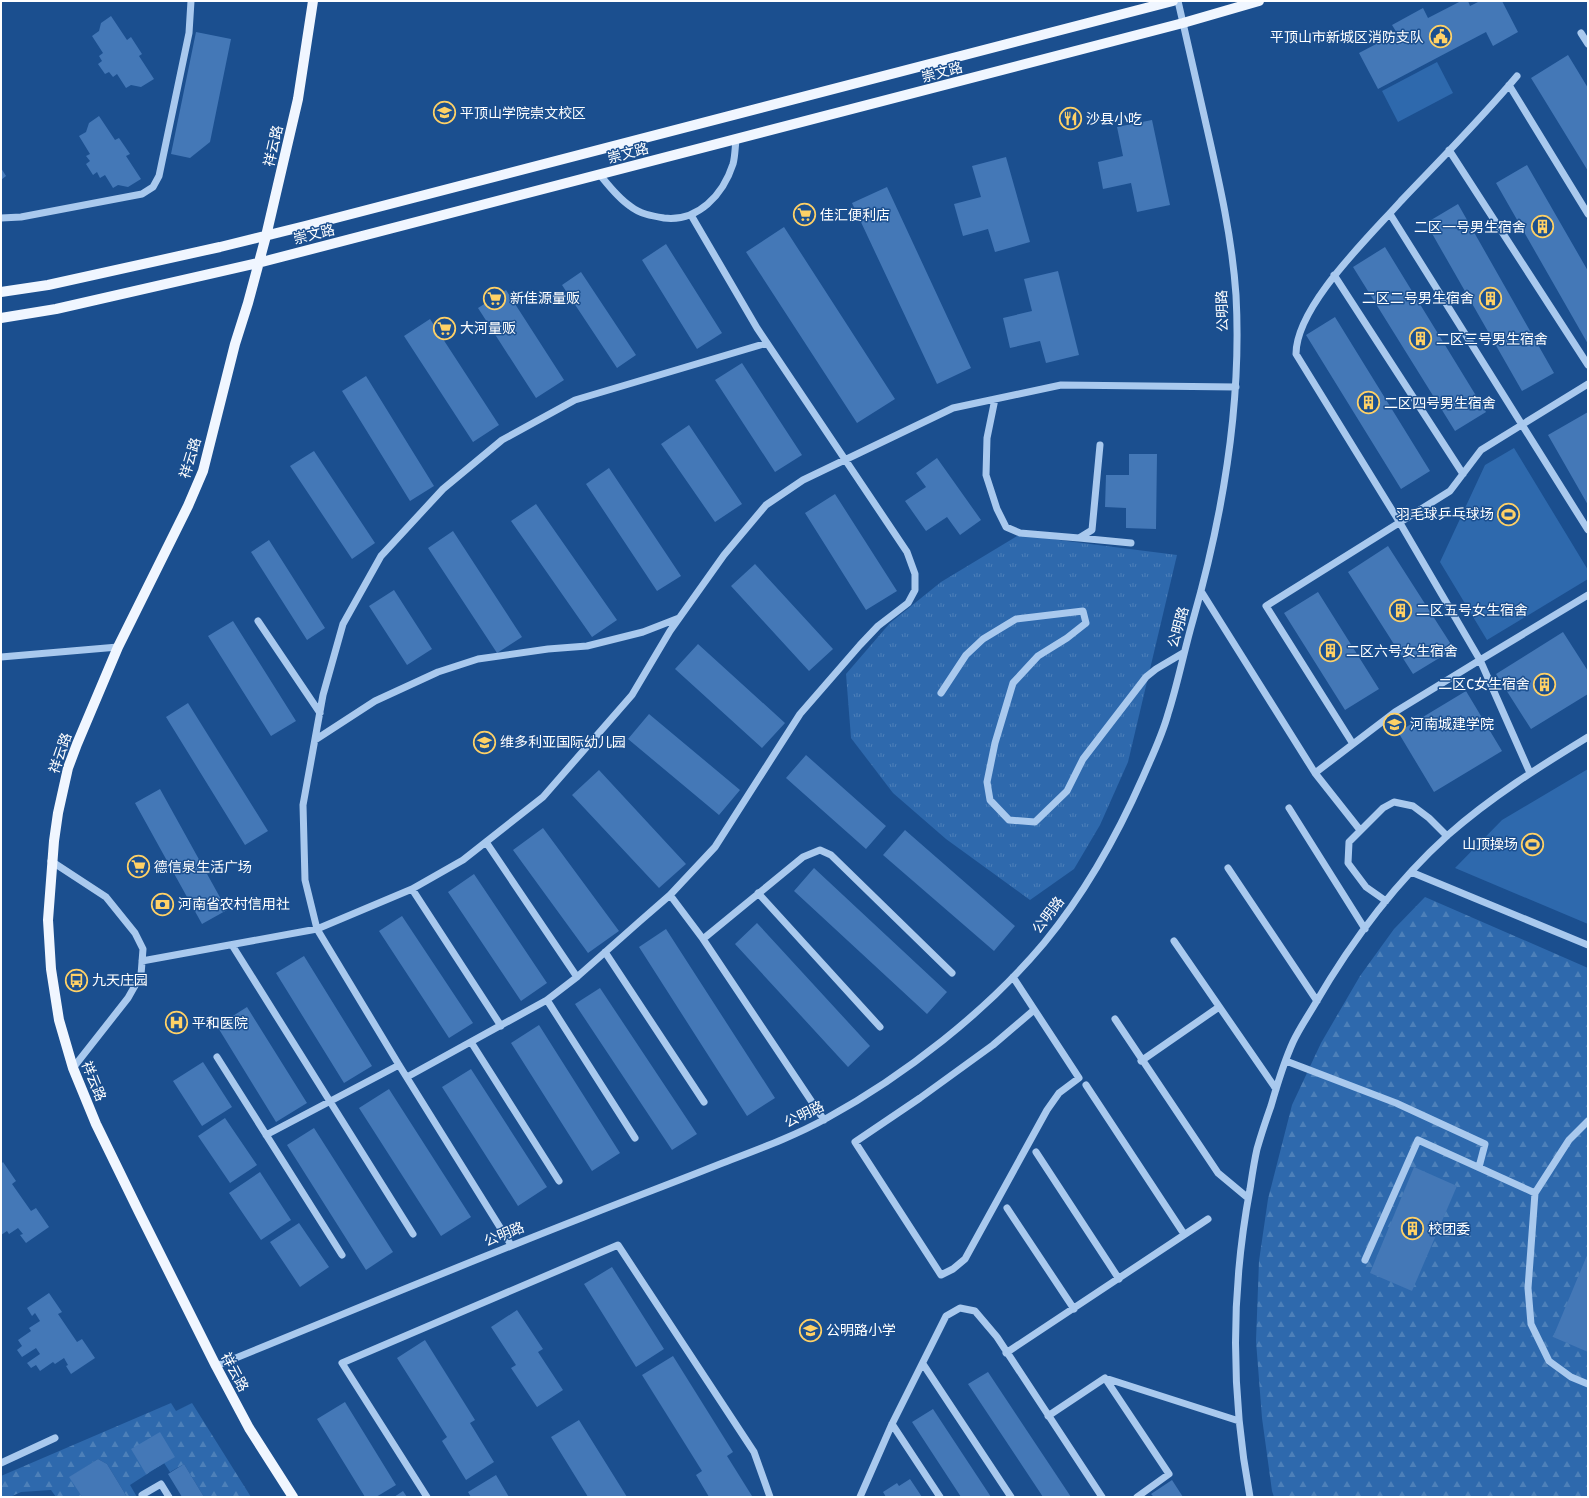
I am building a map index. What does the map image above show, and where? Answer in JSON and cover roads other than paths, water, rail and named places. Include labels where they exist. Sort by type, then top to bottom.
[{"type":"main road","name":"祥云路","points":[[293,1497],[249,1428],[216,1366],[96,1124],[73,1068],[59,1020],[51,969],[48,920],[51,860],[58,813],[68,768],[118,647],[188,506],[202,471],[266,236],[298,99],[313,1]]},
{"type":"main road","name":"崇文路","points":[[1,292],[48,285],[266,236],[1173,1]]},
{"type":"main road","name":"崇文路","points":[[1,318],[56,309],[258,263],[736,140],[1183,23],[1259,1]]},
{"type":"street","points":[[1,218],[21,217],[142,194],[153,187],[159,176],[189,33],[191,1]]},
{"type":"street","name":"公明路","points":[[216,1366],[511,1245],[766,1147],[824,1120],[872,1091],[944,1039],[1013,977],[1045,942],[1081,894],[1110,844],[1131,803],[1156,747],[1168,714],[1201,591],[1227,475],[1236,387],[1236,298],[1231,241],[1225,208],[1178,1]]},
{"type":"street","points":[[1581,33],[1588,44]]},
{"type":"street","points":[[1517,76],[1334,275],[1303,323],[1296,345],[1296,354],[1400,523],[1480,660],[1530,773]]},
{"type":"street","points":[[1509,85],[1588,214]]},
{"type":"street","points":[[600,175],[625,202],[640,212],[654,217],[675,219],[691,215],[707,205],[718,194],[733,163],[736,140]]},
{"type":"street","points":[[1449,150],[1588,365]]},
{"type":"street","points":[[1390,214],[1588,530]]},
{"type":"street","points":[[407,1077],[547,1000],[577,977],[670,895],[715,847],[800,714],[878,626],[908,602],[915,590],[915,574],[907,552],[767,343],[691,215]]},
{"type":"street","points":[[1334,275],[1463,474]]},
{"type":"street","points":[[511,1245],[399,1065],[317,929],[305,880],[303,805],[323,695],[343,624],[381,556],[443,489],[502,440],[575,400],[767,343]]},
{"type":"street","points":[[1352,744],[1266,606],[1450,491],[1481,450],[1588,384]]},
{"type":"street","points":[[142,961],[317,929],[412,889],[463,860],[543,797],[632,695],[679,618],[724,554],[766,506],[803,480],[953,408],[1061,385],[1236,387]]},
{"type":"street","points":[[995,399],[987,438],[986,475],[997,509],[1006,527],[1020,533],[1131,543]]},
{"type":"street","points":[[1079,538],[1092,530],[1100,445]]},
{"type":"street","points":[[1201,591],[1315,772],[1360,830]]},
{"type":"street","points":[[1315,772],[1395,712],[1588,595]]},
{"type":"street","points":[[941,693],[966,655],[983,639],[1016,619],[1083,611],[1086,623],[1067,638],[1038,656],[1013,683],[995,743],[987,782],[990,800],[1009,820],[1034,822],[1067,791],[1083,759],[1146,677],[1156,669],[1184,653]]},
{"type":"street","points":[[315,740],[381,698],[438,672],[478,660],[548,649],[587,646],[643,632],[679,618]]},
{"type":"street","points":[[258,621],[320,713]]},
{"type":"street","points":[[1,657],[118,647]]},
{"type":"street","points":[[1250,1497],[1244,1465],[1239,1421],[1236,1340],[1238,1286],[1244,1221],[1257,1149],[1293,1042],[1355,941],[1411,872],[1447,836],[1482,806],[1530,773],[1588,737]]},
{"type":"street","points":[[1386,901],[1366,888],[1348,862],[1349,842],[1360,830],[1383,808],[1394,802],[1413,806],[1429,818],[1447,836]]},
{"type":"street","points":[[1289,808],[1365,928]]},
{"type":"street","points":[[486,842],[577,977]]},
{"type":"street","points":[[702,939],[803,857],[820,850],[831,855],[952,973]]},
{"type":"street","points":[[51,860],[106,897],[135,933],[143,949],[141,975],[128,998],[73,1068]]},
{"type":"street","points":[[1228,868],[1317,1001]]},
{"type":"street","points":[[1411,872],[1588,945]]},
{"type":"street","points":[[412,889],[501,1026]]},
{"type":"street","points":[[758,894],[880,1027]]},
{"type":"street","points":[[670,895],[702,939],[824,1120]]},
{"type":"street","points":[[1174,941],[1276,1089]]},
{"type":"street","points":[[232,944],[413,1234]]},
{"type":"street","points":[[605,952],[704,1102]]},
{"type":"street","points":[[1013,977],[1079,1078],[1059,1093],[1047,1110],[965,1259],[953,1269],[941,1274],[855,1142],[920,1098],[993,1045],[1034,1010]]},
{"type":"street","points":[[547,1000],[635,1138]]},
{"type":"street","points":[[1141,1061],[1219,1007]]},
{"type":"street","points":[[1115,1019],[1141,1061],[1218,1173],[1248,1198]]},
{"type":"street","points":[[471,1042],[559,1181]]},
{"type":"street","points":[[217,1057],[342,1255]]},
{"type":"street","points":[[1286,1061],[1396,1103],[1485,1144],[1479,1168]]},
{"type":"street","points":[[266,1135],[399,1065]]},
{"type":"street","points":[[1086,1086],[1184,1234]]},
{"type":"street","points":[[1588,1121],[1569,1140],[1535,1193],[1528,1288],[1531,1324],[1549,1361],[1571,1377],[1588,1384]]},
{"type":"street","points":[[1365,1260],[1418,1140],[1535,1193]]},
{"type":"street","points":[[1036,1152],[1119,1279]]},
{"type":"street","points":[[1007,1208],[1074,1309]]},
{"type":"street","points":[[1006,1353],[1208,1219]]},
{"type":"street","points":[[427,1497],[342,1363],[618,1245],[754,1452],[770,1497]]},
{"type":"street","points":[[862,1496],[892,1424],[946,1316],[960,1308],[975,1311],[997,1338],[1102,1497]]},
{"type":"street","points":[[923,1364],[1011,1497]]},
{"type":"street","points":[[1106,1378],[1239,1421]]},
{"type":"street","points":[[1048,1416],[1106,1378]]},
{"type":"street","points":[[1106,1378],[1169,1474],[1137,1497]]},
{"type":"street","points":[[892,1424],[940,1497]]},
{"type":"street","points":[[1,1463],[55,1438]]},
{"type":"street","points":[[143,1497],[142,1495],[161,1484],[169,1497]]},
{"type":"place","name":"平顶山市新城区消防支队","points":[[1440,37]]},
{"type":"place","name":"平顶山学院崇文校区","points":[[445,113]]},
{"type":"place","name":"沙县小吃","points":[[1070,119]]},
{"type":"place","name":"佳汇便利店","points":[[805,215]]},
{"type":"place","name":"二区一号男生宿舍","points":[[1542,227]]},
{"type":"place","name":"新佳源量贩","points":[[495,298]]},
{"type":"place","name":"二区二号男生宿舍","points":[[1490,298]]},
{"type":"place","name":"大河量贩","points":[[445,328]]},
{"type":"place","name":"二区三号男生宿舍","points":[[1420,339]]},
{"type":"place","name":"二区四号男生宿舍","points":[[1368,403]]},
{"type":"place","name":"羽毛球乒乓球场","points":[[1509,514]]},
{"type":"place","name":"二区五号女生宿舍","points":[[1401,610]]},
{"type":"place","name":"二区六号女生宿舍","points":[[1331,651]]},
{"type":"place","name":"二区C女生宿舍","points":[[1545,684]]},
{"type":"place","name":"河南城建学院","points":[[1395,724]]},
{"type":"place","name":"维多利亚国际幼儿园","points":[[485,742]]},
{"type":"place","name":"山顶操场","points":[[1533,844]]},
{"type":"place","name":"德信泉生活广场","points":[[138,867]]},
{"type":"place","name":"河南省农村信用社","points":[[163,904]]},
{"type":"place","name":"九天庄园","points":[[76,980]]},
{"type":"place","name":"平和医院","points":[[177,1023]]},
{"type":"place","name":"校团委","points":[[1413,1229]]},
{"type":"place","name":"公明路小学","points":[[811,1330]]}]
